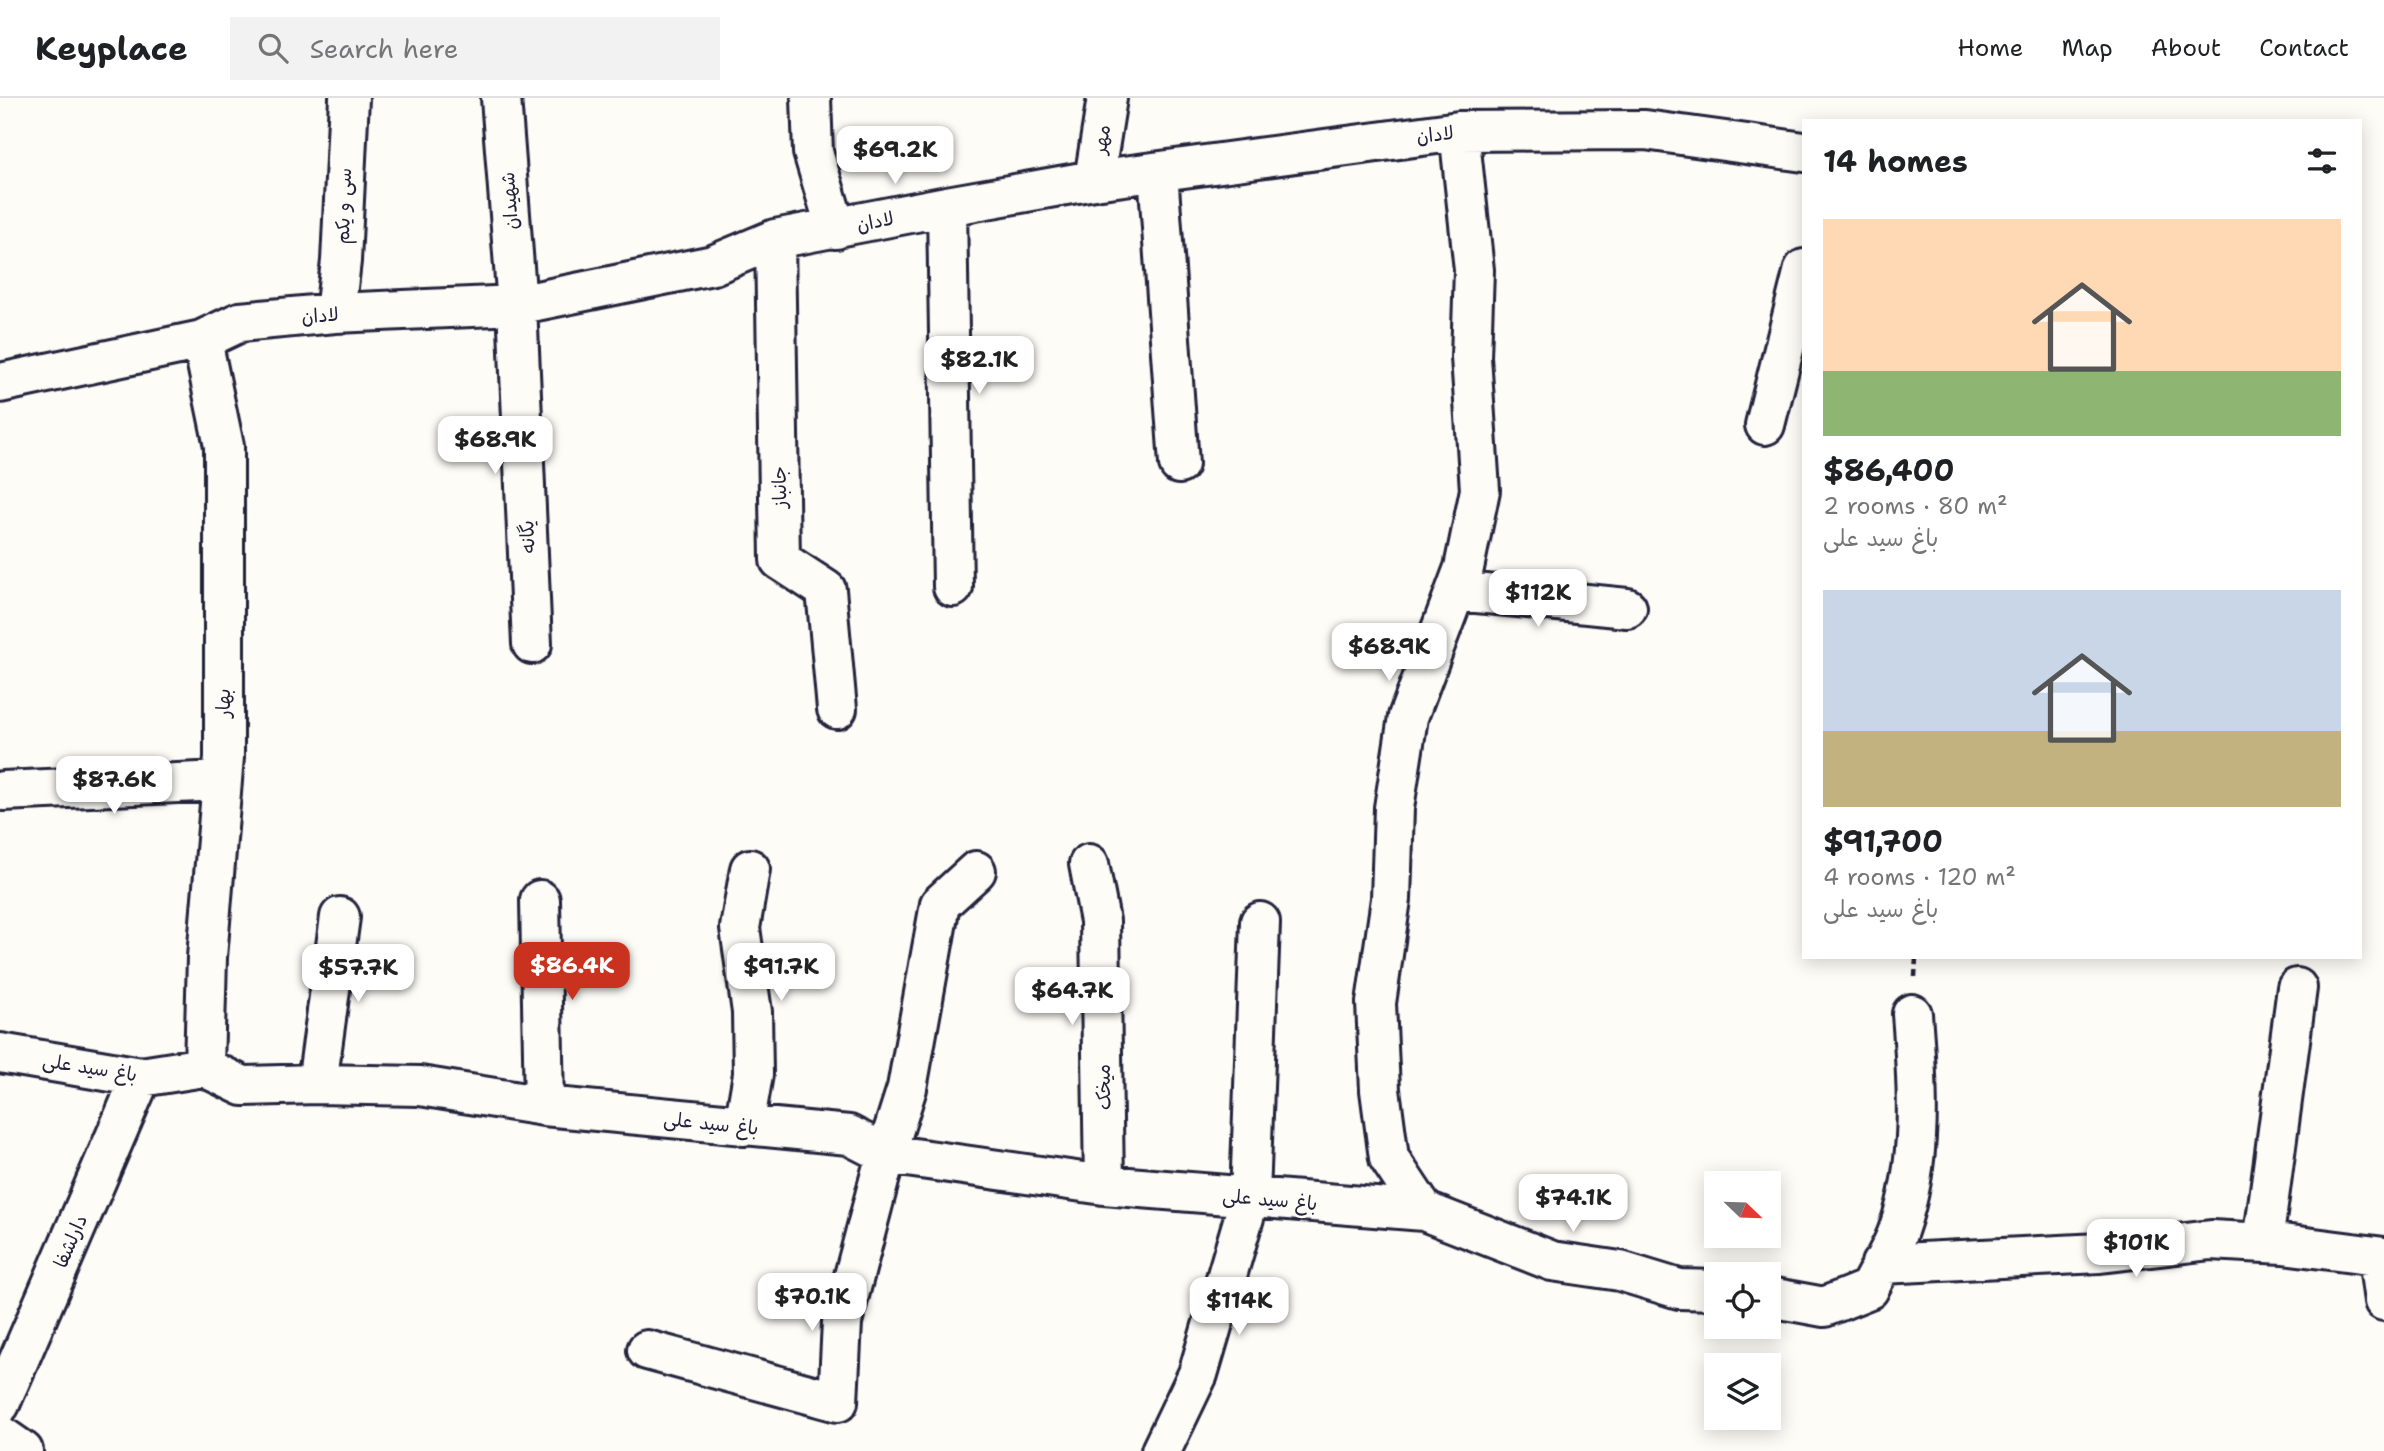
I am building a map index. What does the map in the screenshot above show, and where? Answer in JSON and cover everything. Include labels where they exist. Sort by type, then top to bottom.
[{"type":"street","name":"سی و یکم","points":[[335,313],[341,261],[349,98]]},
{"type":"street","name":"شهیدان","points":[[501,98],[517,305]]},
{"type":"street","points":[[811,98],[813,152],[836,229]]},
{"type":"street","name":"مهر","points":[[1094,180],[1107,98]]},
{"type":"street","name":"لادان","points":[[0,383],[202,340],[240,322],[335,313],[517,305],[713,265],[775,239],[947,206],[1094,180],[1459,131],[1593,114],[1646,130],[1802,152]]},
{"type":"street","points":[[1424,1211],[1388,1158],[1380,1090],[1376,1003],[1391,899],[1394,807],[1408,717],[1464,568],[1480,490],[1471,357],[1474,270],[1459,131]]},
{"type":"street","points":[[1158,172],[1179,464]]},
{"type":"street","points":[[947,206],[953,587]]},
{"type":"street","name":"جانباز","points":[[775,239],[780,560],[826,590],[837,709]]},
{"type":"street","points":[[1765,425],[1802,277]]},
{"type":"street","name":"یگانه","points":[[517,305],[532,644]]},
{"type":"street","name":"بهار","points":[[202,340],[224,446],[221,781],[207,957],[204,1067]]},
{"type":"street","points":[[1456,591],[1627,608]]},
{"type":"street","points":[[3,791],[221,781]]},
{"type":"street","name":"میخک","points":[[1089,864],[1100,921],[1104,1185]]},
{"type":"street","points":[[744,1126],[753,1062],[752,1012],[740,928],[750,869]]},
{"type":"street","points":[[647,1350],[838,1402],[842,1322],[886,1154],[907,1088],[940,904],[976,871]]},
{"type":"street","points":[[540,900],[544,1106]]},
{"type":"street","points":[[317,1084],[340,917]]},
{"type":"street","points":[[1161,1451],[1198,1374],[1250,1197],[1259,922]]},
{"type":"street","points":[[2263,1243],[2297,988]]},
{"type":"street","points":[[1781,1299],[1824,1307],[1869,1289],[1898,1231],[1917,1149],[1919,1091],[1912,1014]]},
{"type":"street","name":"باغ سید علی","points":[[0,1053],[141,1077],[204,1067],[243,1086],[420,1086],[544,1106],[849,1135],[886,1154],[1104,1185],[1424,1211],[1552,1261],[1620,1271],[1679,1289],[1704,1290]]},
{"type":"street","name":"دارلشفا","points":[[0,1404],[141,1077]]},
{"type":"street","points":[[1881,1264],[2100,1253],[2211,1240],[2263,1243],[2381,1257],[2384,1301]]},
{"type":"street","points":[[0,1435],[23,1451]]}]
